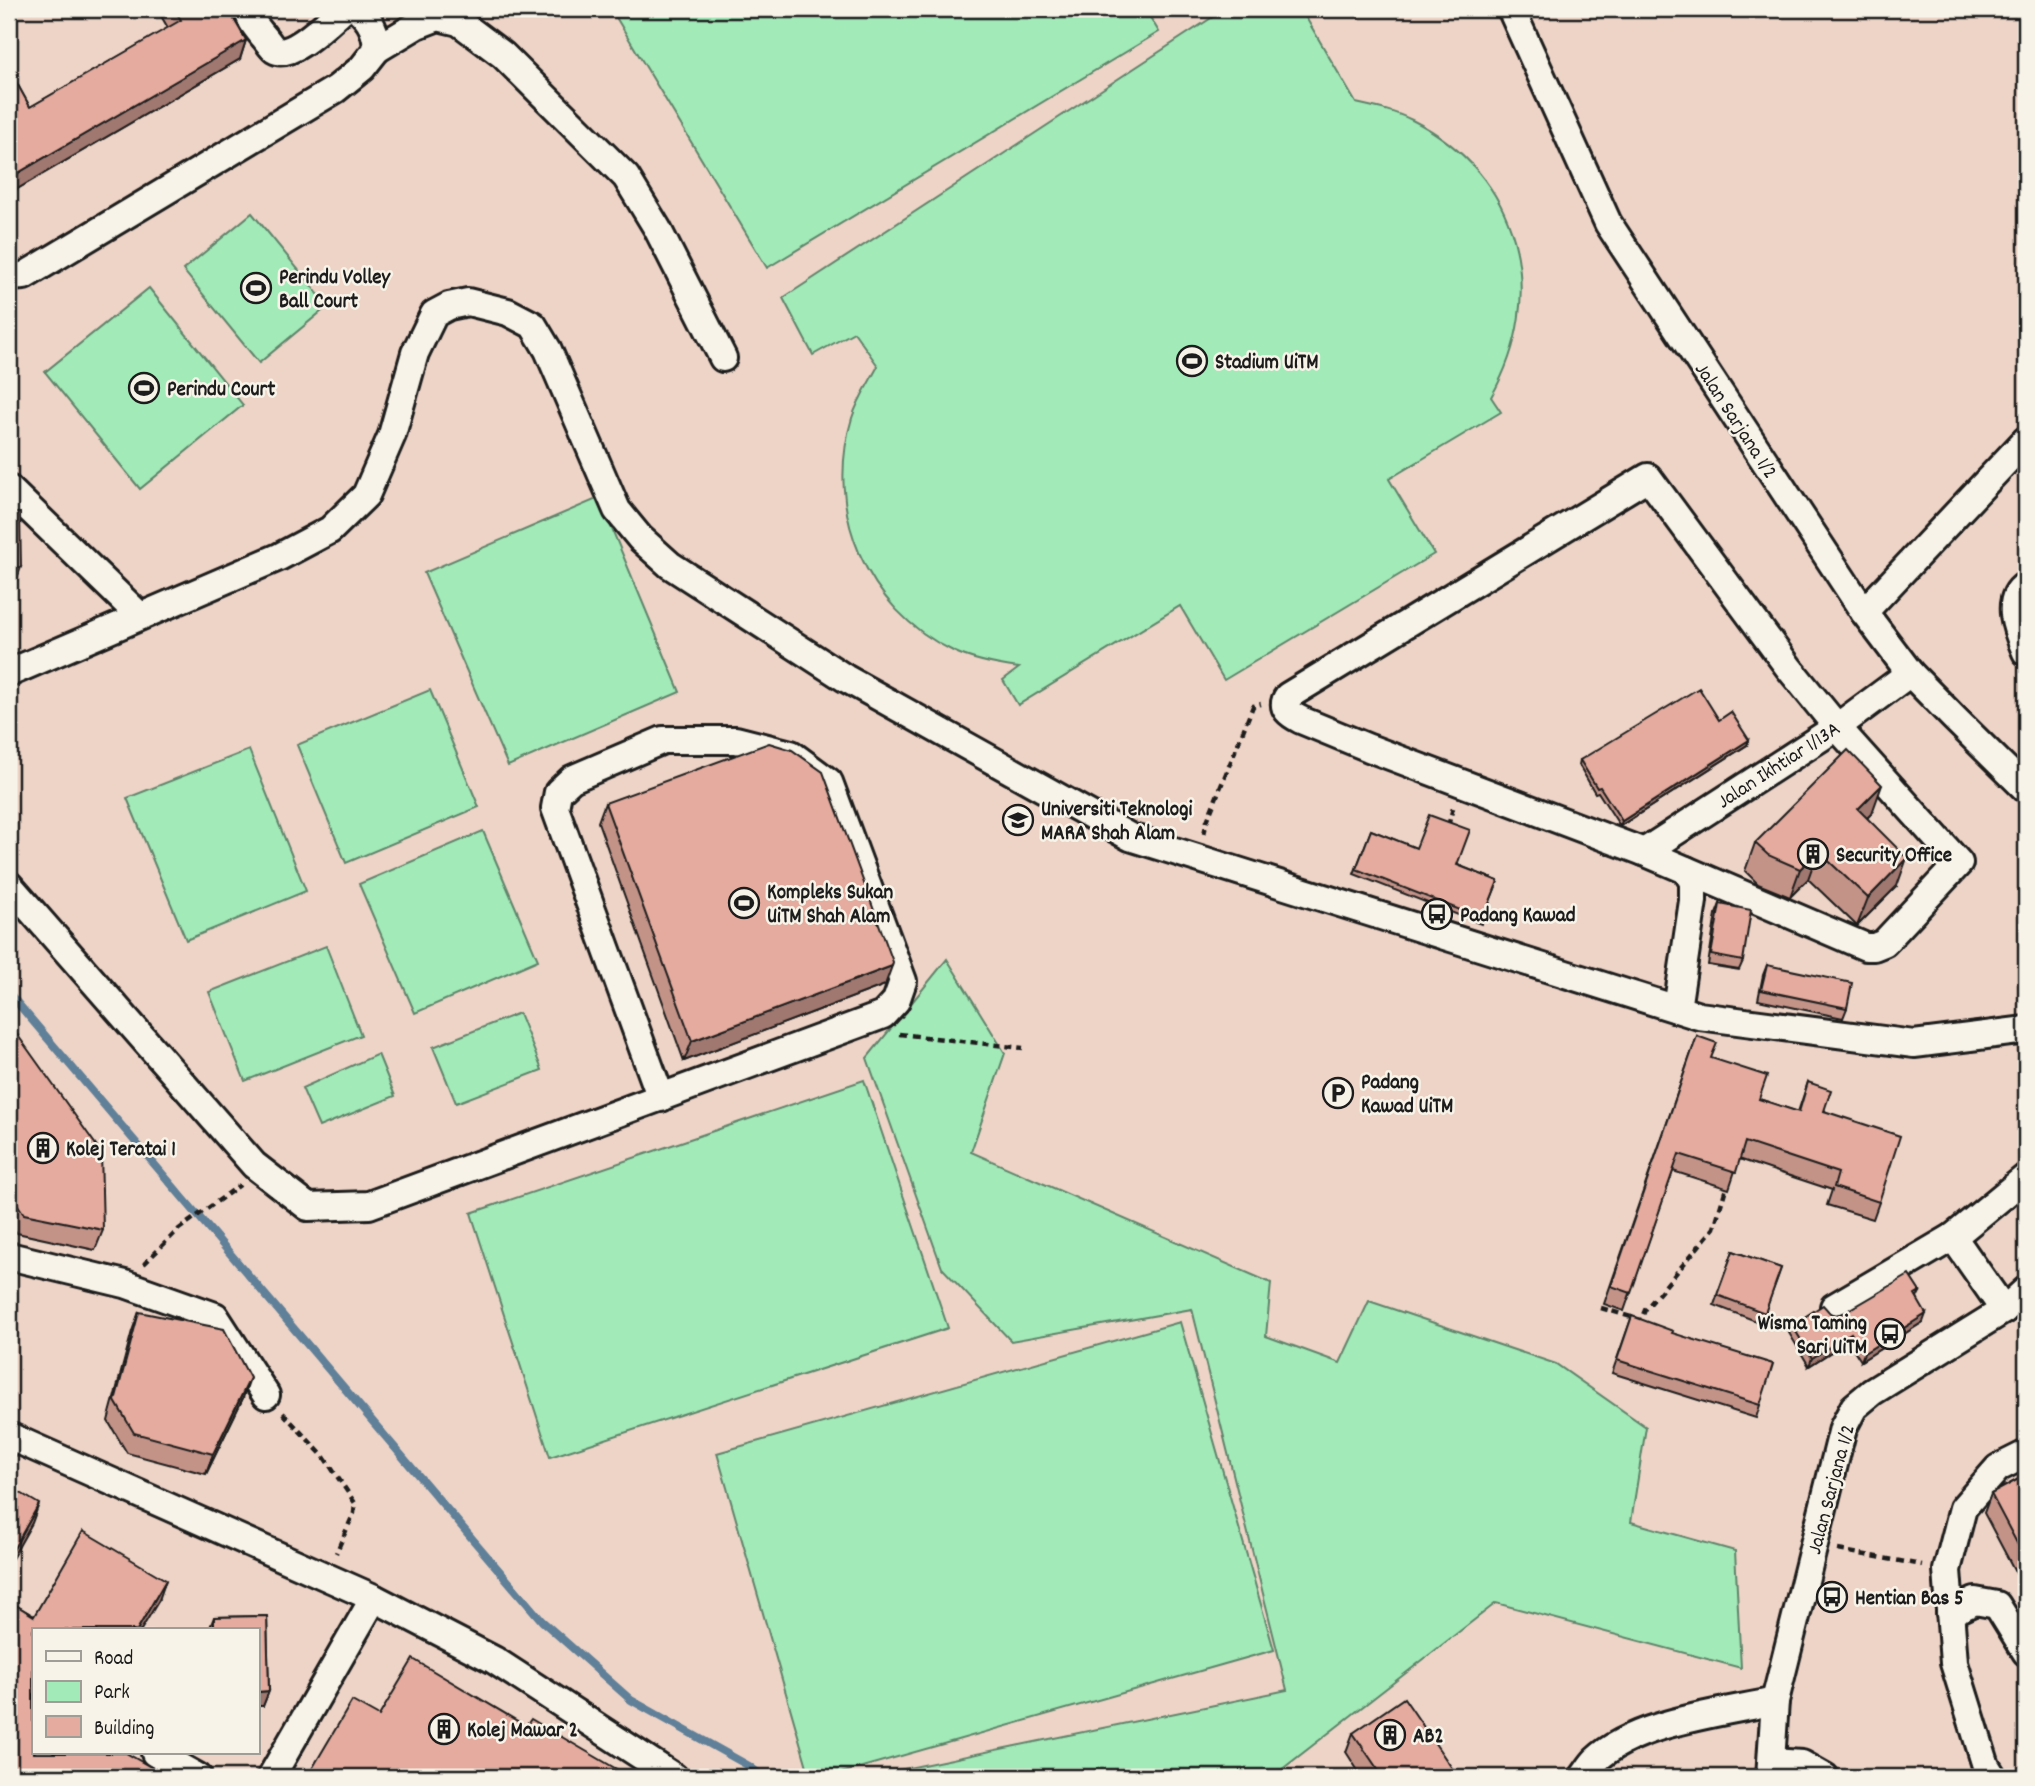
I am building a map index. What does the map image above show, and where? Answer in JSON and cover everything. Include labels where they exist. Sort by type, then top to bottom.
[{"type":"street","points":[[248,9],[250,20],[275,50],[282,52],[292,50],[304,42],[343,9]]},
{"type":"street","points":[[358,9],[370,20],[376,35],[377,49]]},
{"type":"street","name":"Jalan Sarjana 1/2","points":[[1511,9],[1608,223],[1864,612],[1910,673],[2026,789]]},
{"type":"street","points":[[9,276],[24,276],[336,89],[362,68],[377,49],[417,25],[438,17],[459,23],[503,55],[626,177],[657,228],[723,358]]},
{"type":"street","points":[[9,673],[279,557],[330,530],[366,495],[392,435],[415,353],[434,314],[449,306],[468,302],[508,313],[533,325],[548,350],[617,510],[640,538],[670,565],[845,678],[1130,837],[1699,1016],[1914,1044],[2026,1030]]},
{"type":"street","points":[[1864,612],[2026,440]]},
{"type":"street","points":[[1648,477],[1789,668],[1837,727],[1959,863],[1889,939],[1874,947],[1866,947],[1644,852],[1380,753],[1301,720],[1290,715],[1285,708],[1288,696],[1648,477]]},
{"type":"street","points":[[9,489],[140,616]]},
{"type":"street","points":[[2026,586],[2020,589],[2014,608],[2016,631],[2026,652]]},
{"type":"street","name":"Jalan Ikhtiar 1/13A","points":[[1644,852],[1837,727],[1910,673]]},
{"type":"street","points":[[9,885],[254,1165],[308,1207],[369,1205],[661,1098],[883,1015],[896,1001],[903,981],[829,782],[792,754],[736,740],[663,740],[572,779],[558,792],[555,808],[661,1098]]},
{"type":"street","points":[[1676,1009],[1693,901],[1693,881],[1686,870]]},
{"type":"street","points":[[1834,1307],[1953,1237],[2026,1177]]},
{"type":"street","points":[[1953,1237],[2004,1310]]},
{"type":"street","points":[[9,1256],[125,1284],[215,1316],[266,1395]]},
{"type":"street","name":"Jalan Sarjana 1/2","points":[[1771,1770],[1775,1702],[1843,1428],[1854,1406],[2004,1310],[2026,1290]]},
{"type":"street","points":[[9,1436],[374,1598],[494,1660],[674,1777]]},
{"type":"street","points":[[1993,1777],[1986,1766],[1954,1663],[1947,1570],[1963,1508],[1998,1468],[2026,1454]]},
{"type":"street","points":[[271,1777],[374,1598]]},
{"type":"street","points":[[1950,1613],[1975,1601],[1997,1605],[2026,1651]]},
{"type":"street","points":[[1583,1777],[1596,1760],[1618,1745],[1662,1725],[1775,1702]]},
{"type":"street","points":[[157,1754],[198,1777]]},
{"type":"street","points":[[1771,1770],[1802,1764],[1825,1777]]},
{"type":"path","points":[[1200,859],[1207,821],[1253,706],[1288,696]]},
{"type":"path","points":[[895,1033],[1023,1048]]},
{"type":"path","points":[[1601,1308],[1641,1320],[1645,1310],[1714,1228],[1726,1188]]},
{"type":"path","points":[[125,1284],[180,1228],[232,1190]]},
{"type":"path","points":[[266,1395],[324,1457],[355,1503],[354,1513],[327,1577]]},
{"type":"path","points":[[1815,1545],[1947,1570]]},
{"type":"shaded area","name":"Universiti Teknologi MARA Shah Alam","points":[[9,9],[2026,9],[2026,1777],[9,1777]]},
{"type":"green space","points":[[611,9],[1145,9],[1159,32],[767,268]]},
{"type":"green space","name":"Stadium UiTM","points":[[1225,9],[1301,9],[1356,103],[1412,120],[1449,143],[1478,172],[1500,204],[1514,240],[1520,278],[1519,318],[1509,358],[1491,397],[1501,412],[1389,479],[1434,554],[1224,680],[1180,606],[1018,705],[1003,680],[1019,668],[986,662],[953,651],[923,633],[897,610],[875,583],[859,553],[849,521],[844,487],[845,453],[852,418],[878,366],[854,332],[813,355],[783,298]]},
{"type":"green space","name":"Perindu Volley Ball Court","points":[[252,213],[328,306],[259,363],[183,270]]},
{"type":"green space","name":"Perindu Court","points":[[149,288],[243,405],[140,489],[45,372]]},
{"type":"green space","points":[[599,498],[680,692],[508,766],[424,573]]},
{"type":"green space","points":[[430,690],[479,807],[346,863],[297,745]]},
{"type":"green space","points":[[249,750],[306,891],[186,940],[127,798]]},
{"type":"green space","points":[[483,831],[538,960],[415,1013],[359,884]]},
{"type":"green space","points":[[326,946],[361,1035],[245,1081],[209,992]]},
{"type":"green space","points":[[947,959],[1005,1053],[971,1152],[1271,1283],[1266,1336],[1340,1363],[1369,1301],[1556,1364],[1646,1427],[1631,1522],[1735,1551],[1741,1668],[1496,1603],[1272,1777],[865,1777],[1287,1690],[1192,1309],[1011,1341],[942,1268],[867,1058]]},
{"type":"green space","points":[[519,1013],[542,1070],[456,1103],[433,1047]]},
{"type":"green space","points":[[378,1054],[395,1096],[319,1127],[302,1088]]},
{"type":"green space","points":[[864,1080],[948,1328],[550,1457],[471,1213]]},
{"type":"green space","points":[[1180,1322],[1274,1650],[827,1777],[810,1777],[717,1453]]},
{"type":"building","points":[[174,9],[228,9],[246,40],[18,173],[9,157],[9,69],[30,107],[181,20]]},
{"type":"building","points":[[9,513],[20,513],[21,567],[9,567]]},
{"type":"building","points":[[1699,688],[1719,720],[1731,712],[1749,740],[1622,821],[1580,760]]},
{"type":"building","name":"Kompleks Sukan UiTM Shah Alam","points":[[769,743],[792,750],[823,772],[893,962],[892,966],[692,1041],[605,803]]},
{"type":"building","points":[[1848,750],[1882,785],[1858,809],[1907,858],[1868,898],[1818,851],[1800,869],[1768,855],[1755,843]]},
{"type":"building","points":[[1429,815],[1470,830],[1457,865],[1498,881],[1483,919],[1356,869],[1371,830],[1416,848]]},
{"type":"building","points":[[1720,904],[1751,910],[1743,961],[1711,955]]},
{"type":"building","points":[[1767,965],[1852,983],[1847,1008],[1761,990]]},
{"type":"building","name":"Kolej Teratai 1","points":[[9,1023],[101,1152],[103,1230],[24,1214],[9,1192]]},
{"type":"building","points":[[1697,1036],[1717,1043],[1711,1058],[1767,1076],[1759,1099],[1799,1112],[1808,1082],[1831,1090],[1824,1111],[1900,1136],[1879,1202],[1834,1187],[1838,1173],[1745,1142],[1736,1172],[1679,1154],[1631,1293],[1611,1286]]},
{"type":"building","points":[[1733,1251],[1781,1268],[1765,1313],[1717,1295]]},
{"type":"building","points":[[1909,1275],[1920,1292],[1915,1295],[1926,1314],[1864,1353],[1851,1333],[1812,1358],[1792,1325],[1823,1305],[1830,1313],[1844,1313]]},
{"type":"building","points":[[139,1312],[224,1329],[250,1378],[213,1454],[134,1433],[115,1401]]},
{"type":"building","points":[[1632,1316],[1673,1331],[1672,1333],[1773,1364],[1760,1405],[1617,1360]]},
{"type":"building","points":[[2026,1475],[2026,1560],[1991,1494]]},
{"type":"building","points":[[9,1486],[39,1504],[9,1557]]},
{"type":"building","points":[[83,1531],[166,1580],[138,1628],[32,1628],[32,1754],[128,1754],[168,1777],[32,1777],[9,1764],[9,1601],[34,1616]]},
{"type":"building","points":[[267,1616],[269,1691],[259,1692],[259,1628],[214,1628],[214,1617]]},
{"type":"building","points":[[413,1659],[526,1726],[531,1719],[625,1774],[623,1777],[313,1777],[309,1774],[352,1701],[379,1716]]},
{"type":"building","points":[[1404,1698],[1458,1777],[1383,1777],[1353,1733]]},
{"type":"waterway","points":[[9,993],[542,1621],[631,1700],[749,1766],[763,1777]]},
{"type":"place","name":"Perindu Volley Ball Court","points":[[256,288]]},
{"type":"place","name":"Stadium UiTM","points":[[1192,361]]},
{"type":"place","name":"Perindu Court","points":[[144,388]]},
{"type":"place","name":"Universiti Teknologi MARA Shah Alam","points":[[1018,820]]},
{"type":"place","name":"Security Office","points":[[1813,854]]},
{"type":"place","name":"Kompleks Sukan UiTM Shah Alam","points":[[744,903]]},
{"type":"place","name":"Padang Kawad","points":[[1437,914]]},
{"type":"place","name":"Padang Kawad UiTM","points":[[1338,1093]]},
{"type":"place","name":"Kolej Teratai 1","points":[[43,1148]]},
{"type":"place","name":"Wisma Taming Sari UiTM","points":[[1890,1334]]},
{"type":"place","name":"Hentian Bas 5","points":[[1832,1597]]},
{"type":"place","name":"Kolej Mawar 2","points":[[444,1729]]},
{"type":"place","name":"AB2","points":[[1390,1735]]}]
